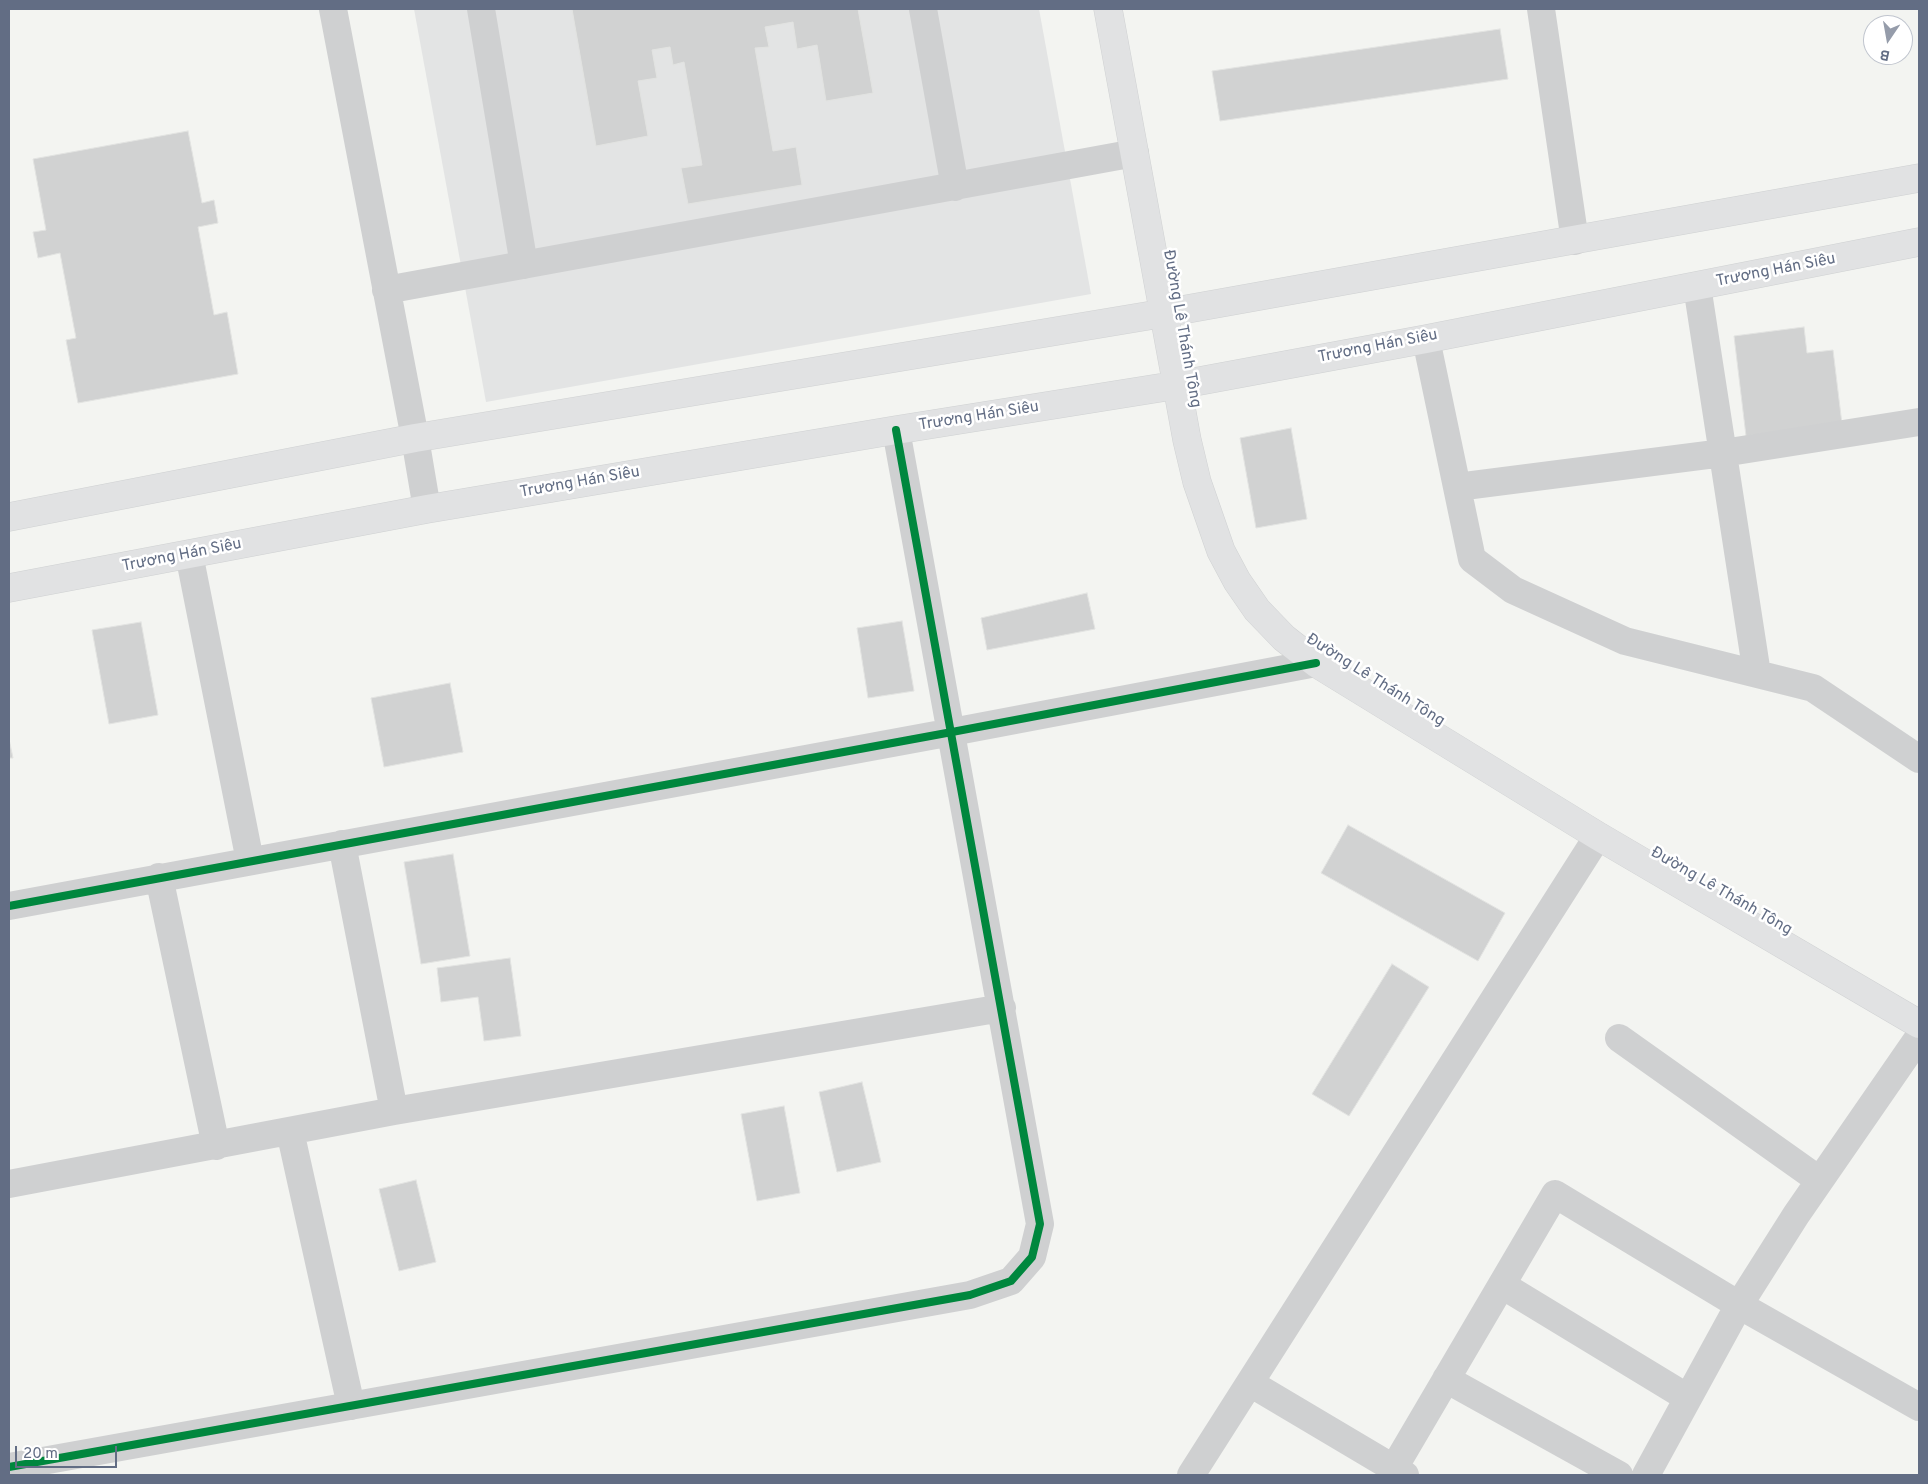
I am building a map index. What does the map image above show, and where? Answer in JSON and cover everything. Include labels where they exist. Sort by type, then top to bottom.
[{"type":"main road","name":"Đường Lê Thánh Tông","points":[[1108,9],[1187,440],[1197,482],[1221,551],[1237,581],[1257,610],[1284,638],[1316,663],[1598,836],[1919,1024]]},
{"type":"main road","points":[[9,517],[415,438],[1165,313],[1919,178]]},
{"type":"main road","name":"Trương Hán Siêu","points":[[9,588],[427,509],[896,430],[1178,385],[1426,339],[1919,242]]},
{"type":"street","points":[[333,9],[427,509]]},
{"type":"street","points":[[481,9],[524,265]]},
{"type":"street","points":[[923,9],[955,187]]},
{"type":"street","points":[[1541,9],[1575,241]]},
{"type":"street","points":[[386,290],[1135,154]]},
{"type":"street","points":[[1697,286],[1757,674]]},
{"type":"street","points":[[1426,339],[1472,558],[1513,590],[1625,641],[1813,688],[1919,759]]},
{"type":"street","points":[[1457,487],[1723,453],[1919,422]]},
{"type":"street","points":[[9,1467],[970,1295],[1011,1281],[1032,1258],[1040,1224],[896,430]]},
{"type":"street","points":[[189,554],[250,861]]},
{"type":"street","points":[[9,906],[1316,663]]},
{"type":"street","points":[[1191,1475],[1598,836]]},
{"type":"street","points":[[342,844],[394,1111]]},
{"type":"street","points":[[159,878],[216,1146]]},
{"type":"street","points":[[9,1184],[394,1111],[1002,1008]]},
{"type":"street","points":[[1646,1475],[1739,1305],[1819,1180],[1919,1036]]},
{"type":"street","points":[[1619,1038],[1819,1180]]},
{"type":"street","points":[[290,1132],[351,1406]]},
{"type":"street","points":[[1250,1383],[1400,1472],[1446,1379],[1555,1194],[1739,1305],[1919,1407]]},
{"type":"street","points":[[1502,1285],[1688,1398]]},
{"type":"street","points":[[1446,1379],[1618,1475]]},
{"type":"shaded area","points":[[414,9],[1039,9],[1091,294],[486,402]]},
{"type":"building","points":[[572,9],[858,9],[873,93],[826,101],[817,45],[797,49],[793,22],[765,27],[769,47],[755,48],[773,151],[796,147],[802,185],[688,204],[681,168],[702,165],[684,62],[673,65],[670,47],[652,50],[657,78],[638,81],[648,136],[596,146]]},
{"type":"building","points":[[1500,29],[1508,79],[1220,121],[1212,71]]},
{"type":"building","points":[[188,131],[202,203],[214,200],[218,223],[198,227],[214,315],[227,312],[238,374],[78,403],[66,340],[76,338],[60,253],[38,258],[33,232],[46,230],[33,159]]},
{"type":"building","points":[[1804,327],[1807,353],[1833,350],[1842,424],[1746,436],[1734,336]]},
{"type":"building","points":[[1291,428],[1307,519],[1256,528],[1240,438]]},
{"type":"building","points":[[1087,593],[1095,629],[987,650],[981,618]]},
{"type":"building","points":[[902,621],[914,691],[868,698],[857,628]]},
{"type":"building","points":[[141,622],[158,715],[109,724],[92,630]]},
{"type":"building","points":[[450,683],[463,752],[384,767],[371,698]]},
{"type":"building","points":[[9,739],[13,758],[9,758]]},
{"type":"building","points":[[1348,825],[1505,913],[1478,961],[1321,873]]},
{"type":"building","points":[[453,854],[470,956],[421,964],[404,862]]},
{"type":"building","points":[[510,958],[521,1036],[484,1041],[478,997],[441,1002],[437,968]]},
{"type":"building","points":[[1392,964],[1429,987],[1349,1116],[1312,1094]]},
{"type":"building","points":[[862,1082],[881,1162],[837,1172],[819,1092]]},
{"type":"building","points":[[784,1106],[800,1193],[757,1201],[741,1114]]},
{"type":"building","points":[[416,1180],[436,1262],[399,1271],[379,1189]]},
{"type":"cycle path","points":[[9,1467],[970,1295],[1011,1281],[1032,1257],[1040,1224],[896,430]]},
{"type":"cycle path","points":[[9,906],[1316,663]]}]
